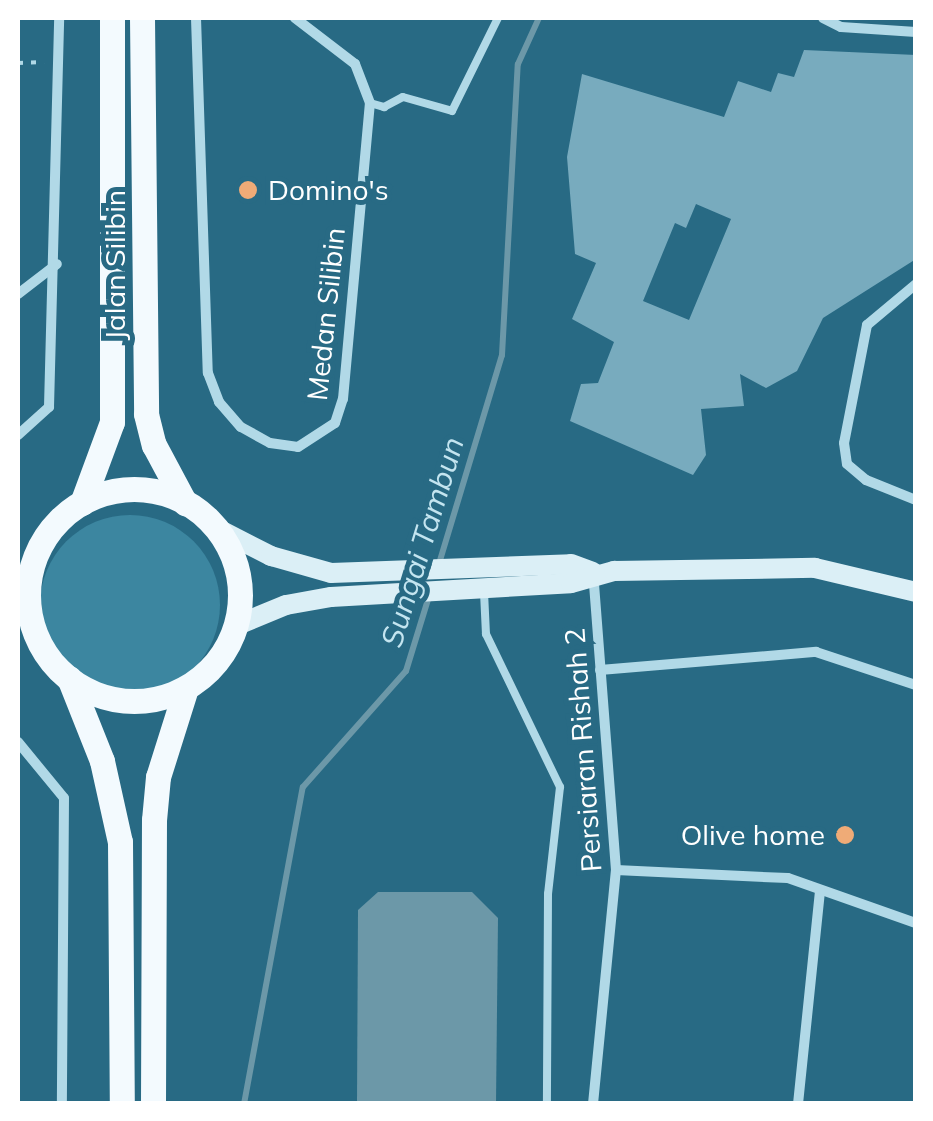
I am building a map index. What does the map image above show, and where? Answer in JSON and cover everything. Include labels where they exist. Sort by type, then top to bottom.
[{"type":"main road","name":"Jalan Silibin","points":[[82,503],[112,422],[112,18]]},
{"type":"main road","name":"Jalan Silibin","points":[[142,18],[146,414],[154,445],[185,503]]},
{"type":"main road","points":[[216,528],[239,582],[235,626],[216,662],[186,688],[130,701],[98,694],[69,678],[30,644],[27,561],[54,526],[82,503],[134,490],[185,503],[216,528],[301,567],[361,586]]},
{"type":"main road","points":[[235,626],[286,605],[361,586],[474,583],[571,564],[593,572],[815,568],[916,592]]},
{"type":"main road","points":[[69,678],[102,761],[120,842],[122,1104]]},
{"type":"main road","points":[[153,1104],[154,820],[158,777],[186,688]]},
{"type":"street","name":"Jalan Silibin","points":[[18,435],[49,406],[57,264],[59,18]]},
{"type":"street","name":"Medan Silibin","points":[[196,18],[208,373],[219,402],[241,426],[270,443],[298,447],[320,438],[335,423],[343,399],[370,103]]},
{"type":"street","points":[[295,18],[339,46],[367,83],[370,103]]},
{"type":"street","points":[[823,18],[841,27],[916,32]]},
{"type":"street","points":[[18,294],[57,264]]},
{"type":"street","points":[[916,284],[880,307],[859,349],[844,443],[847,464],[866,480],[916,500]]},
{"type":"street","name":"Persiaran Rishah 2","points":[[593,572],[616,870],[593,1104]]},
{"type":"street","points":[[600,670],[816,652],[916,686]]},
{"type":"street","points":[[18,742],[64,798],[62,1104]]},
{"type":"street","points":[[616,870],[762,873],[916,923]]},
{"type":"street","points":[[798,1104],[820,890]]},
{"type":"lane","points":[[370,103],[384,107],[403,97],[452,111],[498,18]]},
{"type":"lane","points":[[474,583],[486,634],[560,787],[561,820],[548,894],[547,1104]]},
{"type":"path","points":[[18,63],[58,62]]},
{"type":"shaded area","points":[[130,515],[165,522],[194,541],[213,570],[220,605],[213,640],[194,669],[165,688],[130,695],[95,688],[66,669],[47,640],[40,605],[47,570],[66,541],[95,522]]},
{"type":"shaded area","points":[[378,892],[472,892],[498,918],[496,1103],[357,1103],[358,910]]},
{"type":"building","points":[[804,50],[916,55],[916,259],[823,318],[797,371],[766,388],[740,374],[744,406],[701,409],[706,455],[693,475],[570,421],[581,384],[598,383],[614,342],[572,319],[596,263],[575,254],[567,157],[582,74],[724,117],[738,81],[771,92],[778,73],[794,77]],"holes":[[[696,204],[731,219],[689,320],[643,301],[675,223],[686,228]]]},
{"type":"waterway","name":"Sungai Tambun","points":[[438,567],[502,355],[518,64],[539,18]]},
{"type":"waterway","name":"Sungai Tambun","points":[[244,1104],[303,787],[406,671],[430,593]]},
{"type":"place","name":"Domino's","points":[[248,190]]},
{"type":"place","name":"Olive home","points":[[845,835]]}]
